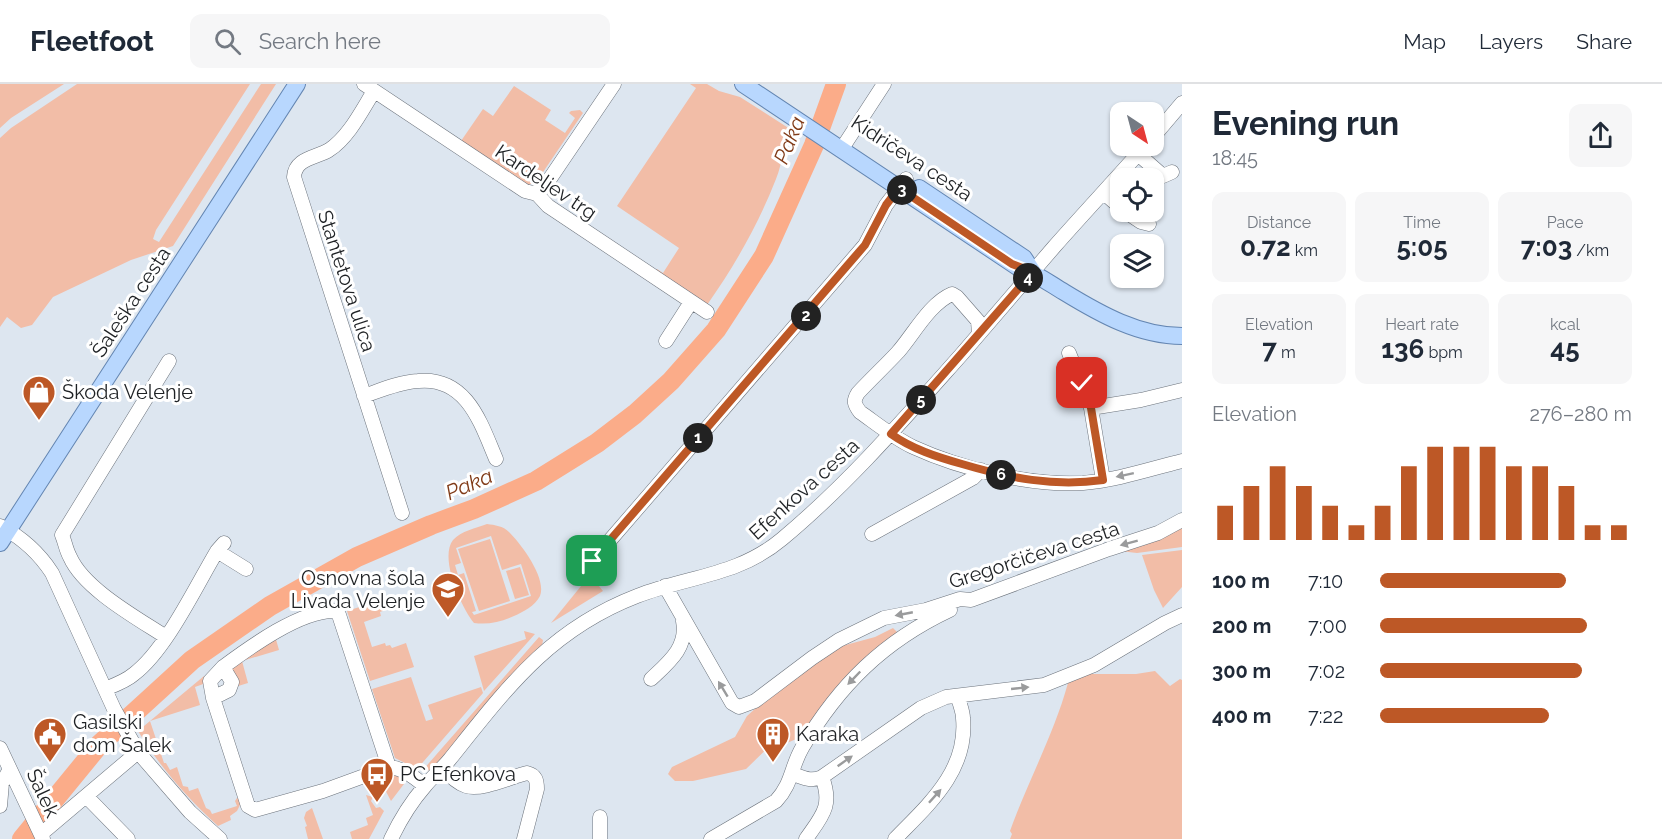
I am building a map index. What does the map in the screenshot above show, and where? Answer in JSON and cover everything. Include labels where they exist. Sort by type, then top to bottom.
[{"type":"main road","name":"Šaleška cesta","points":[[3,533],[297,84]]},
{"type":"main road","name":"Kidričeva cesta","points":[[743,84],[845,145],[1012,264],[1033,272],[1114,320],[1165,336],[1182,336]]},
{"type":"main road","name":"Kidričeva cesta","points":[[762,84],[807,121]]},
{"type":"street","points":[[537,194],[547,183],[614,84]]},
{"type":"street","points":[[845,145],[884,84]]},
{"type":"street","name":"Kardeljev trg","points":[[369,87],[417,113],[525,191],[537,194],[548,206],[707,312]]},
{"type":"street","name":"Stantetova ulica","points":[[369,87],[341,140],[326,152],[302,162],[295,172],[296,185],[402,513]]},
{"type":"street","points":[[1164,124],[1182,103]]},
{"type":"street","name":"Efenkova cesta","points":[[391,839],[401,820],[425,786],[443,768],[498,699],[533,660],[553,644],[583,622],[637,596],[665,586],[725,572],[750,562],[765,552],[835,492],[891,434],[1136,156]]},
{"type":"street","points":[[1146,156],[1163,176],[1172,172]]},
{"type":"street","points":[[592,561],[865,245],[886,205],[902,184]]},
{"type":"street","points":[[1104,193],[1110,198]]},
{"type":"street","points":[[1141,222],[1149,224]]},
{"type":"street","points":[[979,334],[978,321],[957,297],[952,294],[946,297],[899,351],[858,393],[854,400],[855,406],[891,434],[913,447],[981,470],[1019,479],[1084,483],[1182,461]]},
{"type":"street","points":[[666,341],[691,302]]},
{"type":"street","points":[[1069,353],[1091,408],[1103,480]]},
{"type":"street","points":[[166,637],[85,579],[70,558],[62,535],[169,361]]},
{"type":"street","points":[[364,396],[418,381],[432,381],[449,386],[466,400],[477,416],[496,459]]},
{"type":"street","points":[[1091,408],[1124,404],[1182,390]]},
{"type":"street","points":[[872,534],[973,478],[981,470]]},
{"type":"street","name":"Gregorčičeva cesta","points":[[665,586],[732,703],[739,707],[755,701],[839,640],[884,618],[926,610],[960,599],[971,600],[1158,533],[1182,520]]},
{"type":"street","points":[[3,533],[42,559],[52,573],[115,712],[138,752],[190,812],[220,839]]},
{"type":"street","points":[[105,689],[134,674],[151,658],[220,547],[246,569]]},
{"type":"street","points":[[711,839],[776,801],[783,794],[793,774],[800,751],[816,726],[842,690],[875,656],[921,623],[971,600]]},
{"type":"street","points":[[389,767],[339,615],[335,611],[304,619],[272,633],[210,681],[213,698],[248,806],[255,810],[323,791],[389,767],[397,767],[425,786]]},
{"type":"street","points":[[793,774],[816,780],[822,777],[934,701],[1044,685],[1094,665],[1180,616]]},
{"type":"street","points":[[651,679],[675,656],[681,646],[684,634],[682,617]]},
{"type":"street","points":[[895,839],[944,787],[955,767],[962,743],[963,718],[958,696]]},
{"type":"street","name":"Šalek","points":[[0,748],[5,770],[39,829],[86,796],[138,752]]},
{"type":"street","points":[[443,768],[466,786],[476,787],[527,773],[535,777],[537,789],[524,839]]},
{"type":"street","name":"Šalek","points":[[0,806],[5,770]]},
{"type":"street","points":[[806,839],[826,806],[828,793],[822,777]]},
{"type":"street","name":"Šalek","points":[[86,796],[128,839]]},
{"type":"street","points":[[600,817],[600,839]]},
{"type":"shaded area","points":[[0,84],[64,84],[11,118],[0,128]]},
{"type":"shaded area","points":[[77,84],[250,84],[156,230],[153,239],[159,242],[261,84],[276,84],[173,246],[131,260],[53,297],[32,325],[21,328],[7,317],[0,327],[0,138],[11,128]]},
{"type":"shaded area","points":[[690,84],[707,84],[719,91],[740,97],[790,129],[778,173],[754,229],[707,305],[655,270],[663,273],[679,248],[617,206],[696,88]]},
{"type":"shaded area","points":[[514,86],[551,110],[545,120],[565,133],[575,118],[569,113],[580,110],[583,113],[537,181],[526,186],[461,141],[483,109],[493,116]]},
{"type":"shaded area","points":[[487,524],[502,527],[514,537],[532,562],[540,580],[541,589],[538,600],[525,611],[504,620],[484,624],[474,623],[463,606],[450,570],[449,548],[456,537]],"holes":[[[491,536],[502,570],[521,564],[531,596],[474,615],[472,612],[476,611],[464,573],[458,575],[455,565],[461,563],[456,548]]]},
{"type":"shaded area","points":[[1182,524],[1182,547],[1137,553],[1111,550]]},
{"type":"shaded area","points":[[490,539],[510,601],[479,611],[458,549]]},
{"type":"shaded area","points":[[1182,550],[1182,587],[1163,608],[1142,555]]},
{"type":"shaded area","points":[[520,567],[529,595],[515,599],[506,571]]},
{"type":"shaded area","points":[[590,575],[603,591],[551,623]]},
{"type":"shaded area","points":[[381,600],[386,602],[388,609],[380,612],[381,616],[364,622],[372,647],[385,643],[386,646],[390,645],[392,648],[406,643],[414,667],[370,681],[347,611]]},
{"type":"shaded area","points":[[893,628],[897,632],[896,637],[806,735],[782,745],[775,741],[746,769],[693,781],[675,781],[668,774],[672,767],[735,737],[747,716],[777,689],[842,646],[875,637]]},
{"type":"shaded area","points":[[524,631],[535,634],[484,691],[474,656],[526,639]]},
{"type":"shaded area","points":[[275,636],[279,650],[242,661],[248,683],[235,687],[231,668]]},
{"type":"shaded area","points":[[539,637],[543,640],[542,646],[440,765],[425,772],[422,771]]},
{"type":"shaded area","points":[[1155,671],[1170,686],[1182,680],[1182,839],[1010,839],[1012,834],[1010,831],[1056,721],[1068,683],[1085,674],[1136,674]]},
{"type":"shaded area","points":[[204,676],[206,683],[195,687],[200,705],[150,721]]},
{"type":"shaded area","points":[[411,677],[426,721],[433,719],[428,705],[481,687],[483,693],[417,769],[395,758],[372,689]]},
{"type":"shaded area","points":[[150,721],[164,763],[170,770],[177,767],[183,786],[188,787],[189,791],[198,788],[206,808],[212,814],[237,806],[235,801],[237,798],[240,799],[241,803],[237,811],[230,816],[231,820],[218,826],[175,782],[138,731]]},
{"type":"shaded area","points":[[392,773],[407,780],[391,801],[382,784],[385,777]]},
{"type":"shaded area","points":[[366,795],[373,797],[371,801],[376,808],[380,807],[384,811],[369,839],[352,839],[350,832],[368,825],[366,818],[373,815]]},
{"type":"shaded area","points":[[312,808],[323,839],[308,839],[304,818],[306,812]]},
{"type":"waterway","name":"Paka","points":[[22,839],[99,745],[192,660],[270,606],[357,557],[536,481],[597,443],[635,414],[671,381],[716,330],[764,256],[814,145],[836,84]]},
{"type":"place","name":"Škoda Velenje","points":[[39,421]]},
{"type":"place","name":"Osnovna šola Livada Velenje","points":[[448,618]]},
{"type":"place","name":"Gasilski dom Šalek","points":[[50,763]]},
{"type":"place","name":"Karaka","points":[[773,763]]},
{"type":"place","name":"PC Efenkova","points":[[377,803]]},
{"type":"route","points":[[592,561],[838,278],[865,245],[886,205],[899,188],[1018,268],[1033,272],[891,434],[913,447],[942,458],[1019,479],[1084,483],[1103,480],[1091,408],[1082,383]]}]
